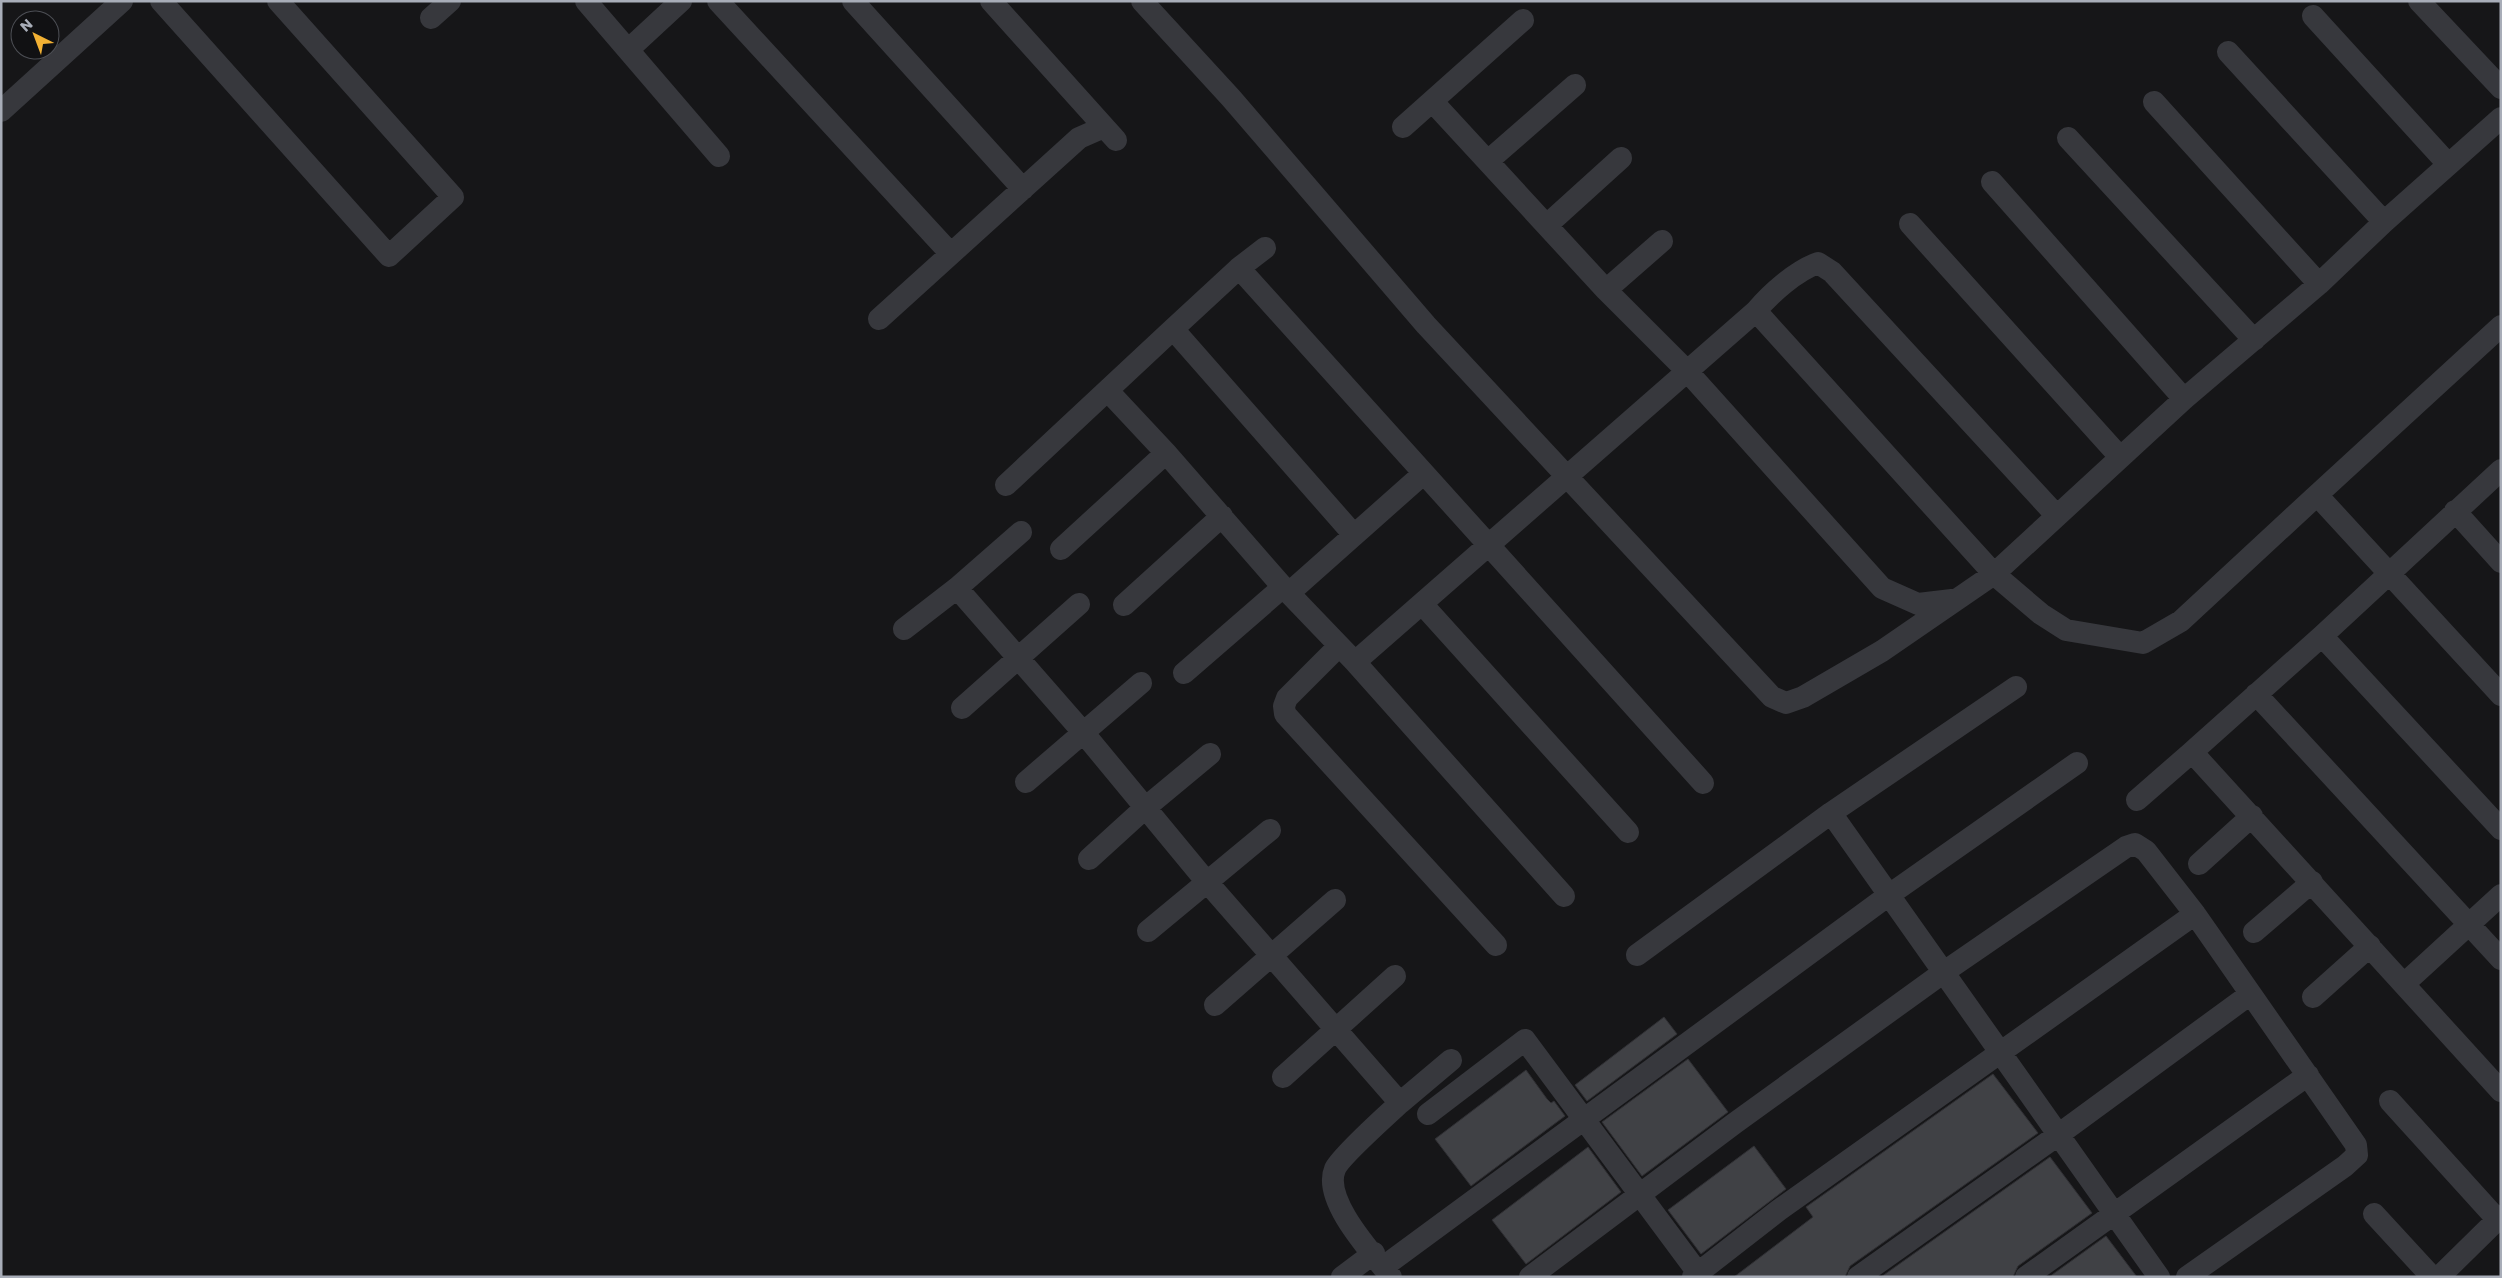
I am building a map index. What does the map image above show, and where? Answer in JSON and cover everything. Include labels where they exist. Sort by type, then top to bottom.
[{"type":"street","points":[[1,111],[122,1]]},
{"type":"street","points":[[160,1],[389,256],[453,197],[278,1]]},
{"type":"street","points":[[431,18],[450,1]]},
{"type":"street","points":[[586,1],[719,156]]},
{"type":"street","points":[[628,50],[680,1]]},
{"type":"street","points":[[718,1],[952,254]]},
{"type":"street","points":[[853,1],[1023,189]]},
{"type":"street","points":[[879,319],[1080,138],[1110,134],[991,1]]},
{"type":"street","points":[[1142,1],[1231,98],[1426,325],[1772,696],[1786,703],[1804,697],[1882,651],[1994,574],[2184,399],[2319,284],[2384,222],[2501,118]]},
{"type":"street","points":[[2419,1],[2501,88]]},
{"type":"street","points":[[2313,16],[2448,164]]},
{"type":"street","points":[[1403,127],[1523,20]]},
{"type":"street","points":[[2228,52],[2384,222]]},
{"type":"street","points":[[1488,161],[1575,86]]},
{"type":"street","points":[[1432,101],[1606,290],[1687,371],[1882,588],[1918,604],[1955,600]]},
{"type":"street","points":[[2154,102],[2319,284]]},
{"type":"street","points":[[2068,138],[2254,340]]},
{"type":"street","points":[[1547,225],[1621,158]]},
{"type":"street","points":[[1992,182],[2184,399]]},
{"type":"street","points":[[1910,224],[2120,458]]},
{"type":"street","points":[[1606,290],[1662,241]]},
{"type":"street","points":[[1006,485],[1239,268],[1265,248]]},
{"type":"street","points":[[1355,662],[1489,547],[1566,476],[1756,311],[1765,300],[1808,267],[1818,263],[1832,272],[2056,515]]},
{"type":"street","points":[[1239,268],[1703,783]]},
{"type":"street","points":[[1756,311],[1994,574],[2042,614],[2066,630],[2143,643],[2181,621],[2501,326]]},
{"type":"street","points":[[1173,329],[1354,535]]},
{"type":"street","points":[[1108,391],[1166,453],[1286,590],[1355,662],[1564,896]]},
{"type":"street","points":[[1060,549],[1166,453]]},
{"type":"street","points":[[2137,800],[2322,636],[2501,470]]},
{"type":"street","points":[[1184,673],[1354,535],[1423,474]]},
{"type":"street","points":[[2317,495],[2501,695]]},
{"type":"street","points":[[2456,511],[2501,562]]},
{"type":"street","points":[[1124,605],[1222,516]]},
{"type":"street","points":[[904,629],[957,588],[1021,532]]},
{"type":"street","points":[[957,588],[1082,731],[1208,882],[1400,1103]]},
{"type":"street","points":[[962,708],[1079,604]]},
{"type":"street","points":[[1422,605],[1628,832]]},
{"type":"street","points":[[2322,636],[2501,830]]},
{"type":"street","points":[[1339,646],[1287,698],[1284,706],[1285,714],[1496,945]]},
{"type":"street","points":[[1026,782],[1082,731],[1141,682]]},
{"type":"street","points":[[1637,955],[1831,813],[2016,687]]},
{"type":"street","points":[[2256,694],[2470,923],[2501,959]]},
{"type":"street","points":[[2192,752],[2501,1091]]},
{"type":"street","points":[[1089,859],[1145,808],[1210,754]]},
{"type":"street","points":[[1342,1277],[1382,1266],[1889,895],[2077,763]]},
{"type":"street","points":[[1831,813],[2159,1277]]},
{"type":"street","points":[[2199,864],[2252,816]]},
{"type":"street","points":[[1148,931],[1270,830]]},
{"type":"street","points":[[1530,1277],[1641,1196],[1735,1123],[1944,972],[2118,853],[2135,844],[2146,851],[2195,914],[2356,1145],[2357,1156],[2345,1166],[2187,1277]]},
{"type":"street","points":[[2254,932],[2312,882]]},
{"type":"street","points":[[2404,984],[2501,895]]},
{"type":"street","points":[[1215,1005],[1335,900]]},
{"type":"street","points":[[1428,1114],[1525,1040],[1641,1196],[1697,1276],[1779,1210],[2195,914]]},
{"type":"street","points":[[2313,997],[2370,946]]},
{"type":"street","points":[[1283,1077],[1395,976]]},
{"type":"street","points":[[1858,1277],[2058,1135],[2250,995]]},
{"type":"street","points":[[1382,1266],[1344,1216],[1331,1182],[1336,1167],[1400,1103],[1451,1060]]},
{"type":"street","points":[[2026,1277],[2308,1075]]},
{"type":"street","points":[[2390,1101],[2499,1218],[2439,1277]]},
{"type":"street","points":[[2374,1214],[2432,1277]]},
{"type":"building","points":[[1664,1017],[1677,1034],[1587,1101],[1575,1085]]},
{"type":"building","points":[[1688,1059],[1728,1112],[1642,1176],[1602,1122]]},
{"type":"building","points":[[1526,1070],[1547,1099],[1551,1103],[1554,1101],[1565,1116],[1471,1186],[1435,1139]]},
{"type":"building","points":[[1993,1074],[2038,1133],[1850,1266],[1845,1277],[1734,1277],[1813,1217],[1806,1207]]},
{"type":"building","points":[[1754,1146],[1786,1189],[1701,1254],[1668,1210]]},
{"type":"building","points":[[1588,1147],[1621,1192],[1526,1264],[1492,1220]]},
{"type":"building","points":[[2050,1157],[2092,1213],[2018,1266],[2013,1277],[1881,1277]]},
{"type":"building","points":[[2106,1236],[2137,1277],[2049,1277]]}]
